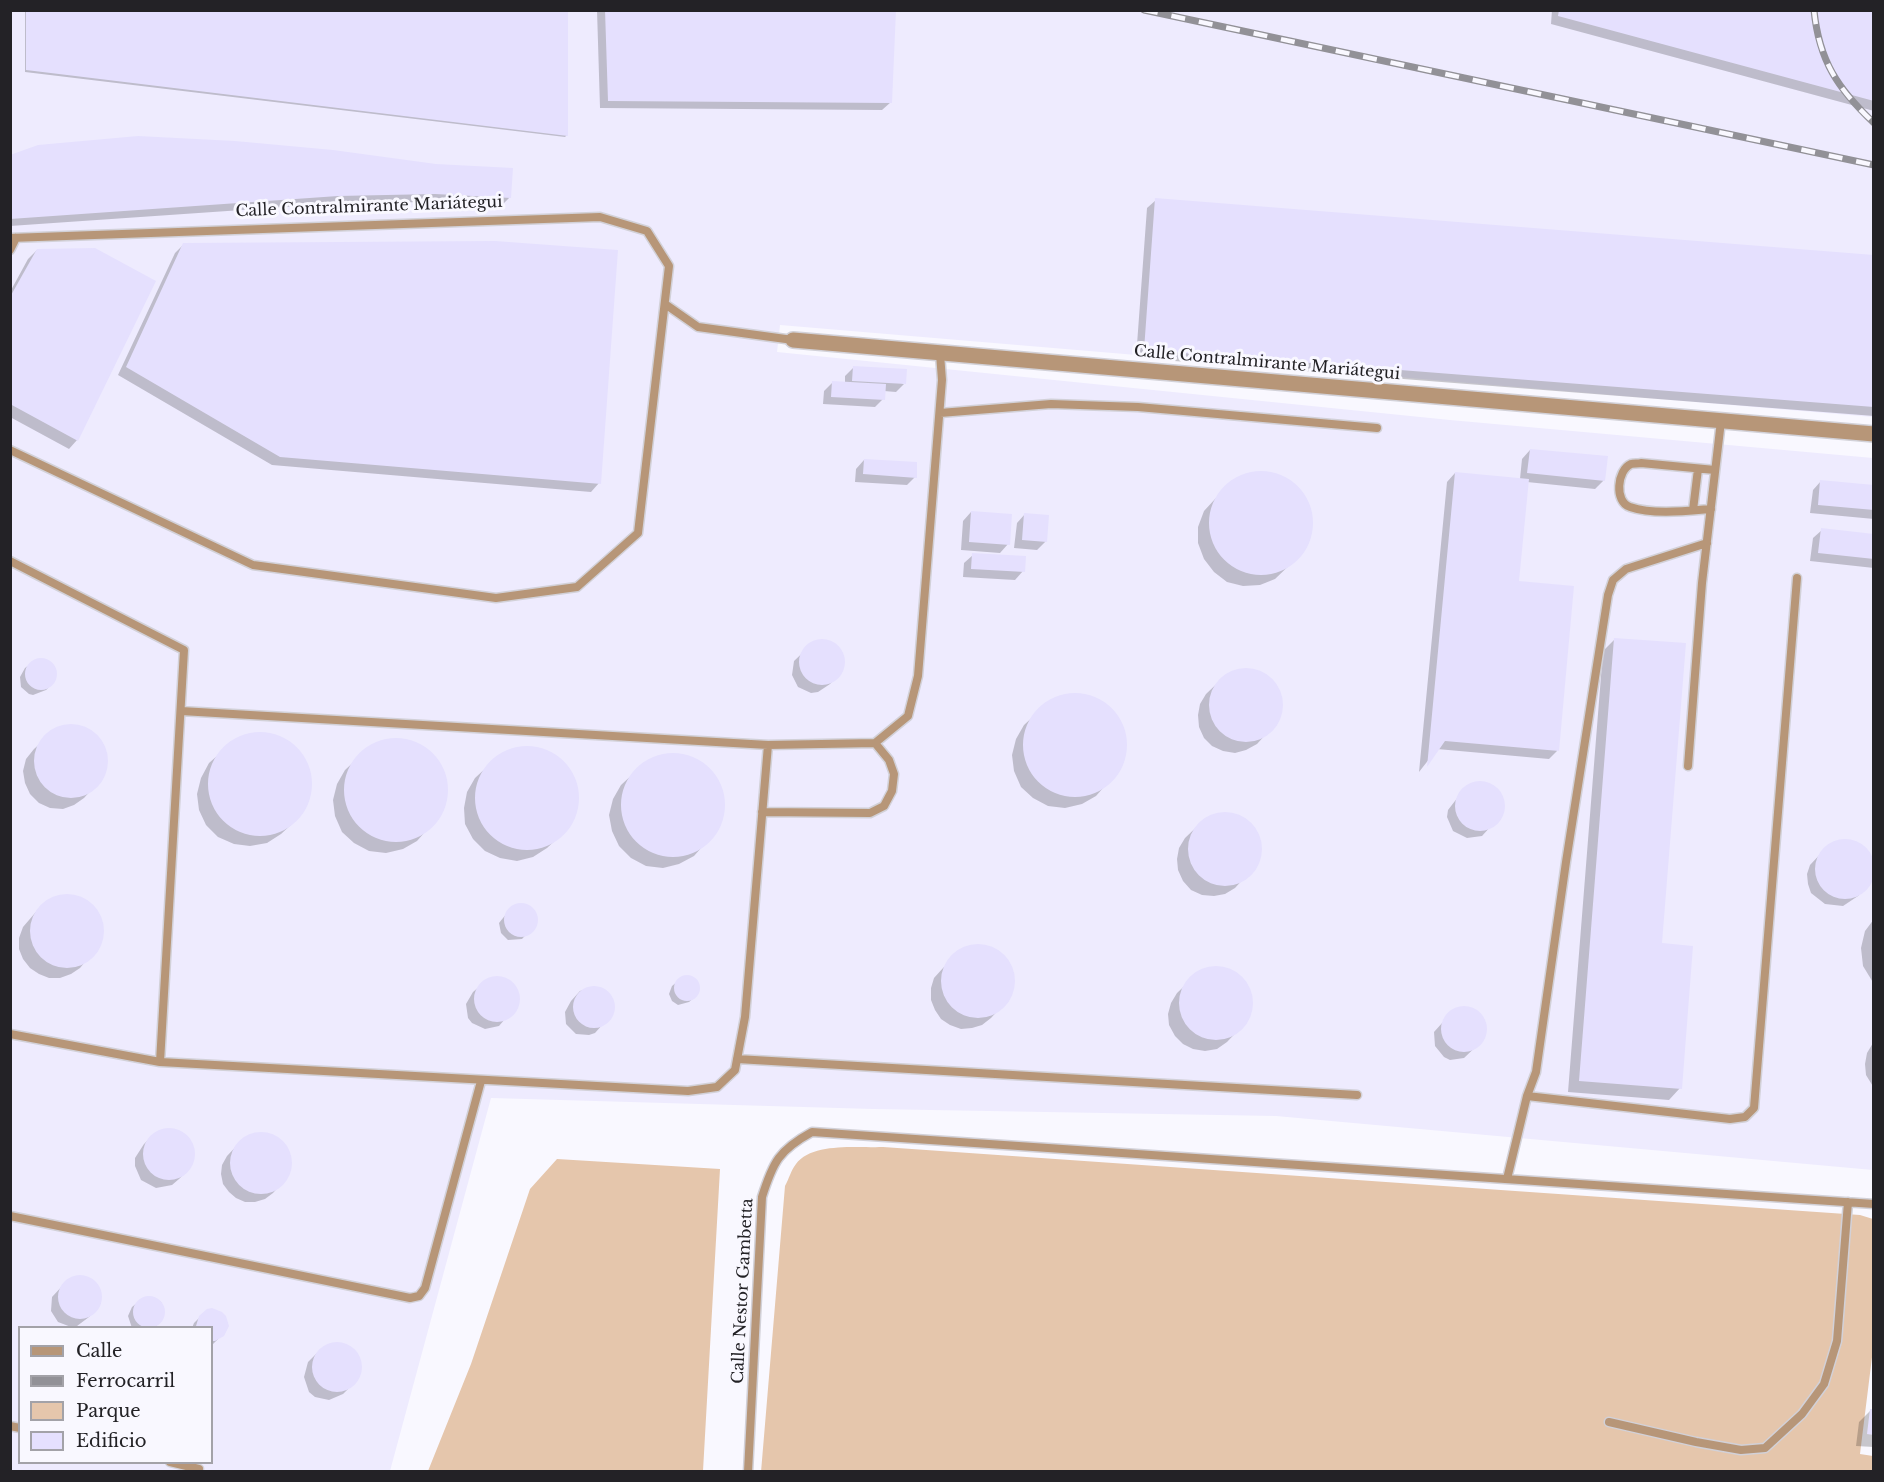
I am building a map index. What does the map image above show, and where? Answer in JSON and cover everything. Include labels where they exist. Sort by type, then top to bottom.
[{"type":"street","name":"Calle Contralmirante Mariátegui","points":[[793,340],[1874,434]]},
{"type":"lane","name":"Calle Contralmirante Mariátegui","points":[[10,450],[253,565],[496,598],[578,587],[638,533],[669,266],[647,231],[600,217],[13,238]]},
{"type":"lane","points":[[10,250],[13,238]]},
{"type":"lane","name":"Calle Contralmirante Mariátegui","points":[[665,304],[698,327],[793,340]]},
{"type":"lane","points":[[181,711],[768,745],[875,743],[908,716],[918,676],[940,413],[942,380],[940,354]]},
{"type":"lane","points":[[940,413],[1051,404],[1138,407],[1377,428]]},
{"type":"lane","points":[[1688,766],[1707,543],[1721,421]]},
{"type":"lane","points":[[1711,510],[1662,511],[1630,507],[1623,503],[1620,483],[1624,471],[1631,465],[1641,463],[1715,470]]},
{"type":"lane","points":[[1693,510],[1698,469]]},
{"type":"lane","points":[[1707,543],[1626,569],[1613,580],[1608,596],[1566,862],[1536,1072],[1527,1096],[1507,1179],[1874,1204]]},
{"type":"lane","points":[[10,561],[184,650],[160,1062]]},
{"type":"lane","points":[[1527,1096],[1730,1119],[1745,1117],[1754,1108],[1797,578]]},
{"type":"lane","points":[[762,812],[870,813],[884,806],[892,791],[894,774],[890,760],[875,743]]},
{"type":"lane","points":[[10,1034],[160,1062],[688,1091],[717,1087],[735,1070],[745,1017],[768,745]]},
{"type":"lane","points":[[737,1059],[1357,1095]]},
{"type":"lane","points":[[10,1216],[402,1298],[419,1296],[425,1288],[481,1081]]},
{"type":"lane","name":"Calle Nestor Gambetta","points":[[748,1472],[762,1197],[770,1172],[779,1156],[790,1145],[812,1132],[1507,1179]]},
{"type":"lane","points":[[1609,1422],[1742,1450],[1765,1448],[1795,1421],[1824,1384],[1837,1341],[1848,1202]]},
{"type":"lane","points":[[178,1464],[199,1469]]},
{"type":"shaded area","points":[[10,11],[1873,11],[1873,417],[780,325],[777,352],[1450,420],[1873,458],[1873,1170],[1276,1116],[873,1109],[491,1098],[390,1471],[11,1471]]},
{"type":"green space","points":[[883,1147],[1860,1215],[1873,1219],[1874,1341],[1860,1454],[1873,1456],[1873,1471],[761,1472],[785,1186],[796,1164],[813,1152],[836,1148]]},
{"type":"green space","points":[[557,1159],[720,1169],[703,1471],[428,1471],[471,1364],[530,1189]]},
{"type":"building","points":[[26,10],[568,10],[568,136],[26,70]]},
{"type":"building","points":[[605,10],[896,10],[892,103],[608,101]]},
{"type":"building","points":[[1559,10],[1874,10],[1874,101],[1558,16]]},
{"type":"building","points":[[138,136],[235,141],[333,150],[436,164],[513,168],[511,198],[435,194],[338,196],[10,219],[10,155],[38,145]]},
{"type":"building","points":[[1155,198],[1874,255],[1874,407],[1144,350]]},
{"type":"building","points":[[495,241],[618,250],[601,484],[280,457],[126,367],[183,243]]},
{"type":"building","points":[[95,248],[156,281],[78,441],[10,404],[10,297],[37,249]]},
{"type":"building","points":[[853,366],[907,369],[906,384],[852,381]]},
{"type":"building","points":[[832,381],[886,384],[885,400],[831,397]]},
{"type":"building","points":[[1530,449],[1608,456],[1605,481],[1527,473]]},
{"type":"building","points":[[864,459],[917,462],[917,478],[863,474]]},
{"type":"building","points":[[1261,471],[1281,475],[1290,480],[1304,494],[1309,503],[1313,523],[1309,543],[1304,552],[1290,566],[1281,571],[1261,575],[1241,571],[1232,566],[1218,552],[1213,543],[1209,523],[1213,503],[1218,494],[1232,480],[1241,475]]},
{"type":"building","points":[[1455,472],[1529,479],[1519,581],[1574,586],[1559,751],[1445,741],[1427,767]]},
{"type":"building","points":[[1820,480],[1874,485],[1874,510],[1818,505]]},
{"type":"building","points":[[971,511],[1012,514],[1010,545],[969,542]]},
{"type":"building","points":[[1024,513],[1049,515],[1047,542],[1022,540]]},
{"type":"building","points":[[1821,528],[1874,534],[1874,559],[1818,553]]},
{"type":"building","points":[[972,553],[1026,556],[1025,572],[971,569]]},
{"type":"building","points":[[1614,638],[1686,643],[1662,943],[1693,946],[1682,1089],[1579,1081]]},
{"type":"building","points":[[822,639],[838,646],[845,662],[838,678],[822,685],[806,678],[799,662],[806,646]]},
{"type":"building","points":[[41,658],[53,662],[57,674],[53,686],[41,690],[29,686],[25,674],[29,662]]},
{"type":"building","points":[[1246,668],[1260,671],[1272,679],[1280,691],[1283,705],[1280,719],[1272,731],[1260,739],[1246,742],[1232,739],[1220,731],[1212,719],[1209,705],[1212,691],[1220,679],[1232,671]]},
{"type":"building","points":[[1075,693],[1095,697],[1104,702],[1118,716],[1123,725],[1127,745],[1123,765],[1118,774],[1104,788],[1095,793],[1075,797],[1055,793],[1046,788],[1032,774],[1027,765],[1023,745],[1027,725],[1032,716],[1046,702],[1055,697]]},
{"type":"building","points":[[71,724],[85,727],[97,735],[105,747],[108,761],[105,775],[97,787],[85,795],[71,798],[57,795],[45,787],[37,775],[34,761],[37,747],[45,735],[57,727]]},
{"type":"building","points":[[260,732],[280,736],[289,741],[303,755],[308,764],[312,784],[308,804],[303,813],[289,827],[280,832],[260,836],[240,832],[231,827],[217,813],[212,804],[208,784],[212,764],[217,755],[231,741],[240,736]]},
{"type":"building","points":[[396,738],[416,742],[425,747],[439,761],[444,770],[448,790],[444,810],[439,819],[425,833],[416,838],[396,842],[376,838],[367,833],[353,819],[348,810],[344,790],[348,770],[353,761],[367,747],[376,742]]},
{"type":"building","points":[[527,746],[547,750],[556,755],[570,769],[575,778],[579,798],[575,818],[570,827],[556,841],[547,846],[527,850],[507,846],[498,841],[484,827],[479,818],[475,798],[479,778],[484,769],[498,755],[507,750]]},
{"type":"building","points":[[673,753],[693,757],[702,762],[716,776],[721,785],[725,805],[721,825],[716,834],[702,848],[693,853],[673,857],[653,853],[644,848],[630,834],[625,825],[621,805],[625,785],[630,776],[644,762],[653,757]]},
{"type":"building","points":[[1480,781],[1489,783],[1500,792],[1505,806],[1503,815],[1494,826],[1480,831],[1471,829],[1460,820],[1455,806],[1457,797],[1466,786]]},
{"type":"building","points":[[1225,812],[1239,815],[1251,823],[1259,835],[1262,849],[1259,863],[1251,875],[1239,883],[1225,886],[1211,883],[1199,875],[1191,863],[1188,849],[1191,835],[1199,823],[1211,815]]},
{"type":"building","points":[[1845,839],[1866,848],[1875,869],[1866,890],[1845,899],[1824,890],[1815,869],[1824,848]]},
{"type":"building","points":[[67,894],[81,897],[93,905],[101,917],[104,931],[101,945],[93,957],[81,965],[67,968],[53,965],[41,957],[33,945],[30,931],[33,917],[41,905],[53,897]]},
{"type":"building","points":[[521,903],[533,908],[538,920],[533,932],[521,937],[509,932],[504,920],[509,908]]},
{"type":"building","points":[[978,944],[992,947],[1004,955],[1012,967],[1015,981],[1012,995],[1004,1007],[992,1015],[978,1018],[964,1015],[952,1007],[944,995],[941,981],[944,967],[952,955],[964,947]]},
{"type":"building","points":[[1216,966],[1230,969],[1242,977],[1250,989],[1253,1003],[1250,1017],[1242,1029],[1230,1037],[1216,1040],[1202,1037],[1190,1029],[1182,1017],[1179,1003],[1182,989],[1190,977],[1202,969]]},
{"type":"building","points":[[687,975],[696,979],[700,988],[696,997],[687,1001],[678,997],[674,988],[678,979]]},
{"type":"building","points":[[497,976],[513,983],[520,999],[513,1015],[497,1022],[481,1015],[474,999],[481,983]]},
{"type":"building","points":[[594,986],[602,987],[609,992],[614,999],[614,1015],[609,1022],[602,1027],[594,1028],[586,1027],[579,1022],[574,1015],[573,1007],[574,999],[579,992],[586,987]]},
{"type":"building","points":[[1464,1006],[1480,1013],[1487,1029],[1480,1045],[1464,1052],[1448,1045],[1441,1029],[1448,1013]]},
{"type":"building","points":[[164,1128],[174,1128],[188,1135],[195,1154],[188,1173],[174,1180],[164,1180],[154,1176],[147,1169],[143,1159],[143,1149],[147,1139],[154,1132]]},
{"type":"building","points":[[261,1132],[273,1134],[283,1141],[290,1151],[292,1163],[290,1175],[283,1185],[273,1192],[261,1194],[249,1192],[239,1185],[232,1175],[230,1163],[232,1151],[239,1141],[249,1134]]},
{"type":"building","points":[[80,1275],[96,1281],[102,1297],[96,1313],[80,1319],[64,1313],[58,1297],[64,1281]]},
{"type":"building","points":[[149,1296],[155,1297],[161,1300],[164,1306],[164,1318],[161,1324],[141,1326],[137,1324],[133,1312],[137,1300]]},
{"type":"building","points":[[212,1308],[222,1312],[229,1326],[224,1336],[215,1341],[213,1341],[213,1326],[196,1326],[199,1316]]},
{"type":"building","points":[[337,1342],[355,1349],[362,1367],[355,1385],[337,1392],[319,1385],[312,1367],[319,1349]]},
{"type":"building","points":[[1870,1409],[1874,1409],[1874,1435],[1867,1434]]},
{"type":"railway","points":[[1144,10],[1874,165]]},
{"type":"railway","points":[[1814,10],[1820,44],[1832,73],[1850,98],[1874,123]]}]
